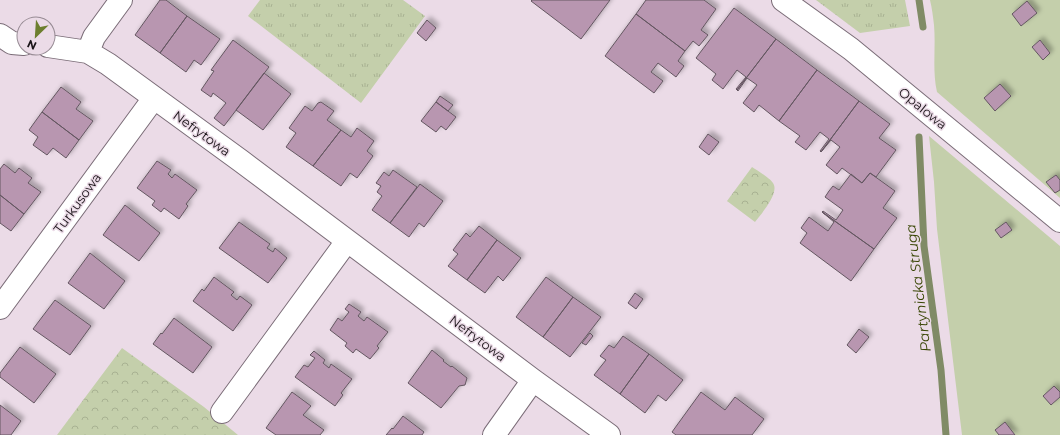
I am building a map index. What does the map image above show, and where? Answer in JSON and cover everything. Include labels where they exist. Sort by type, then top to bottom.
[{"type":"street","points":[[88,52],[94,36],[121,0]]},
{"type":"street","name":"Opalowa","points":[[783,0],[851,49],[1060,221]]},
{"type":"street","points":[[0,35],[12,43],[16,43]]},
{"type":"street","name":"Nefrytowa","points":[[56,47],[88,52],[108,64],[609,435]]},
{"type":"street","name":"Turkusowa","points":[[0,308],[154,98]]},
{"type":"street","points":[[222,412],[347,241]]},
{"type":"street","points":[[494,435],[533,380]]},
{"type":"green space","points":[[260,0],[403,0],[425,16],[361,103],[248,16]]},
{"type":"green space","points":[[816,0],[905,0],[910,26],[860,33]]},
{"type":"green space","points":[[930,0],[1060,0],[1060,198],[937,92],[935,75],[934,25]]},
{"type":"green space","points":[[929,136],[1060,246],[1060,435],[962,435],[937,229]]},
{"type":"green space","points":[[752,167],[769,179],[773,183],[774,187],[772,198],[755,222],[727,201]]},
{"type":"green space","points":[[122,348],[204,407],[238,435],[57,435]]},
{"type":"building","points":[[160,0],[166,0],[187,16],[160,53],[135,35]]},
{"type":"building","points":[[610,0],[581,39],[531,1]]},
{"type":"building","points":[[646,0],[704,0],[716,9],[701,30],[708,35],[699,46],[693,41],[685,51],[636,14]]},
{"type":"building","points":[[1027,1],[1037,13],[1021,26],[1012,14]]},
{"type":"building","points":[[734,8],[776,39],[737,90],[736,89],[746,77],[737,70],[723,89],[712,80],[716,74],[696,58]]},
{"type":"building","points":[[636,14],[685,51],[678,61],[684,66],[676,77],[658,63],[651,72],[663,81],[654,93],[605,56]]},
{"type":"building","points":[[187,16],[220,39],[201,65],[194,60],[186,72],[160,53]]},
{"type":"building","points":[[427,20],[436,28],[426,41],[417,33]]},
{"type":"building","points":[[776,39],[817,70],[779,121],[759,105],[754,112],[743,103],[757,85],[747,78],[738,91],[737,90]]},
{"type":"building","points":[[233,40],[269,67],[224,126],[214,118],[226,103],[213,93],[211,97],[201,90],[214,71],[211,70]]},
{"type":"building","points":[[1040,40],[1050,53],[1043,60],[1032,47]]},
{"type":"building","points":[[817,70],[859,101],[821,152],[820,151],[829,139],[820,132],[806,150],[795,142],[800,136],[779,121]]},
{"type":"building","points":[[264,73],[291,94],[263,130],[236,110]]},
{"type":"building","points":[[1000,84],[1011,96],[995,111],[984,98]]},
{"type":"building","points":[[61,87],[81,102],[76,109],[93,121],[79,140],[42,112]]},
{"type":"building","points":[[440,96],[453,105],[448,111],[436,102]]},
{"type":"building","points":[[859,101],[890,124],[879,138],[896,150],[876,177],[870,173],[862,183],[842,168],[837,174],[826,165],[840,147],[831,140],[821,152]]},
{"type":"building","points":[[321,102],[334,111],[327,120],[341,130],[313,166],[286,147],[296,133],[289,128],[305,106],[312,111],[318,103]]},
{"type":"building","points":[[436,102],[456,117],[446,130],[441,126],[436,132],[421,121]]},
{"type":"building","points":[[42,112],[79,140],[66,158],[53,148],[47,155],[33,145],[38,137],[29,130]]},
{"type":"building","points":[[357,128],[374,141],[367,151],[373,156],[357,178],[350,173],[341,186],[313,166],[341,130],[351,137]]},
{"type":"building","points":[[708,134],[719,142],[709,155],[699,147]]},
{"type":"building","points":[[157,161],[171,170],[168,174],[172,178],[175,174],[197,190],[186,204],[188,206],[179,219],[164,208],[161,212],[152,205],[155,201],[137,188]]},
{"type":"building","points":[[4,164],[15,173],[19,168],[32,178],[28,183],[41,192],[24,214],[0,195],[0,169]]},
{"type":"building","points":[[393,170],[417,187],[390,223],[372,210],[382,196],[377,192],[381,186],[376,183],[384,172],[389,176]]},
{"type":"building","points":[[870,173],[895,191],[883,208],[897,218],[874,249],[822,212],[823,211],[836,220],[843,210],[825,197],[829,191],[833,186],[839,190],[851,174],[862,183]]},
{"type":"building","points":[[1056,175],[1060,180],[1060,190],[1055,193],[1046,182]]},
{"type":"building","points":[[420,184],[443,201],[424,227],[419,223],[409,237],[390,223]]},
{"type":"building","points":[[0,195],[24,214],[11,231],[0,223]]},
{"type":"building","points":[[125,205],[160,233],[139,261],[103,235]]},
{"type":"building","points":[[822,212],[874,249],[851,281],[800,243],[807,233],[801,228],[809,217],[828,231],[834,222]]},
{"type":"building","points":[[239,222],[270,244],[267,248],[273,252],[275,248],[287,258],[268,283],[219,248]]},
{"type":"building","points":[[1006,222],[1012,230],[1001,238],[995,230]]},
{"type":"building","points":[[479,226],[497,240],[467,280],[448,266],[458,254],[453,250],[466,233],[470,237]]},
{"type":"building","points":[[497,240],[521,258],[503,281],[498,276],[485,293],[467,280]]},
{"type":"building","points":[[90,253],[125,281],[104,309],[68,283]]},
{"type":"building","points":[[214,277],[234,292],[231,295],[237,300],[240,296],[252,305],[233,331],[193,301],[202,289],[204,291]]},
{"type":"building","points":[[546,277],[573,297],[543,337],[516,317]]},
{"type":"building","points":[[635,293],[643,299],[636,309],[628,303]]},
{"type":"building","points":[[573,297],[601,317],[570,357],[543,337]]},
{"type":"building","points":[[55,300],[91,326],[70,355],[33,329]]},
{"type":"building","points":[[349,304],[361,312],[358,316],[364,321],[367,317],[388,332],[377,346],[379,348],[370,359],[356,349],[353,353],[345,346],[347,343],[330,330],[338,318],[342,321],[349,312],[345,309]]},
{"type":"building","points":[[174,318],[212,347],[193,373],[153,344]]},
{"type":"building","points":[[859,329],[869,337],[856,353],[847,345]]},
{"type":"building","points":[[590,333],[593,336],[586,345],[582,343]]},
{"type":"building","points":[[623,336],[649,354],[620,394],[594,375],[606,360],[600,356],[609,345],[614,348]]},
{"type":"building","points":[[20,347],[56,374],[34,403],[0,377],[0,373]]},
{"type":"building","points":[[432,350],[444,360],[443,361],[467,378],[465,385],[459,386],[441,408],[408,383]]},
{"type":"building","points":[[314,351],[325,360],[323,363],[329,368],[331,364],[352,379],[341,393],[343,395],[335,406],[295,377],[304,365],[308,367],[315,358],[310,355]]},
{"type":"building","points":[[649,354],[683,380],[666,401],[658,395],[645,413],[620,394]]},
{"type":"building","points":[[1054,386],[1060,392],[1060,397],[1051,405],[1043,396]]},
{"type":"building","points":[[292,392],[311,406],[303,415],[324,430],[320,435],[276,435],[266,428]]},
{"type":"building","points":[[701,392],[725,410],[735,397],[764,419],[752,435],[676,435],[672,432]]},
{"type":"building","points":[[0,405],[21,421],[11,435],[0,435]]},
{"type":"building","points":[[403,416],[424,432],[422,435],[386,435],[392,428],[393,429]]},
{"type":"building","points":[[1005,422],[1015,435],[999,435],[995,430]]},
{"type":"waterway","name":"Partynicka Struga","points":[[919,0],[923,27]]},
{"type":"waterway","name":"Partynicka Struga","points":[[919,137],[924,246],[941,370],[946,435]]}]
